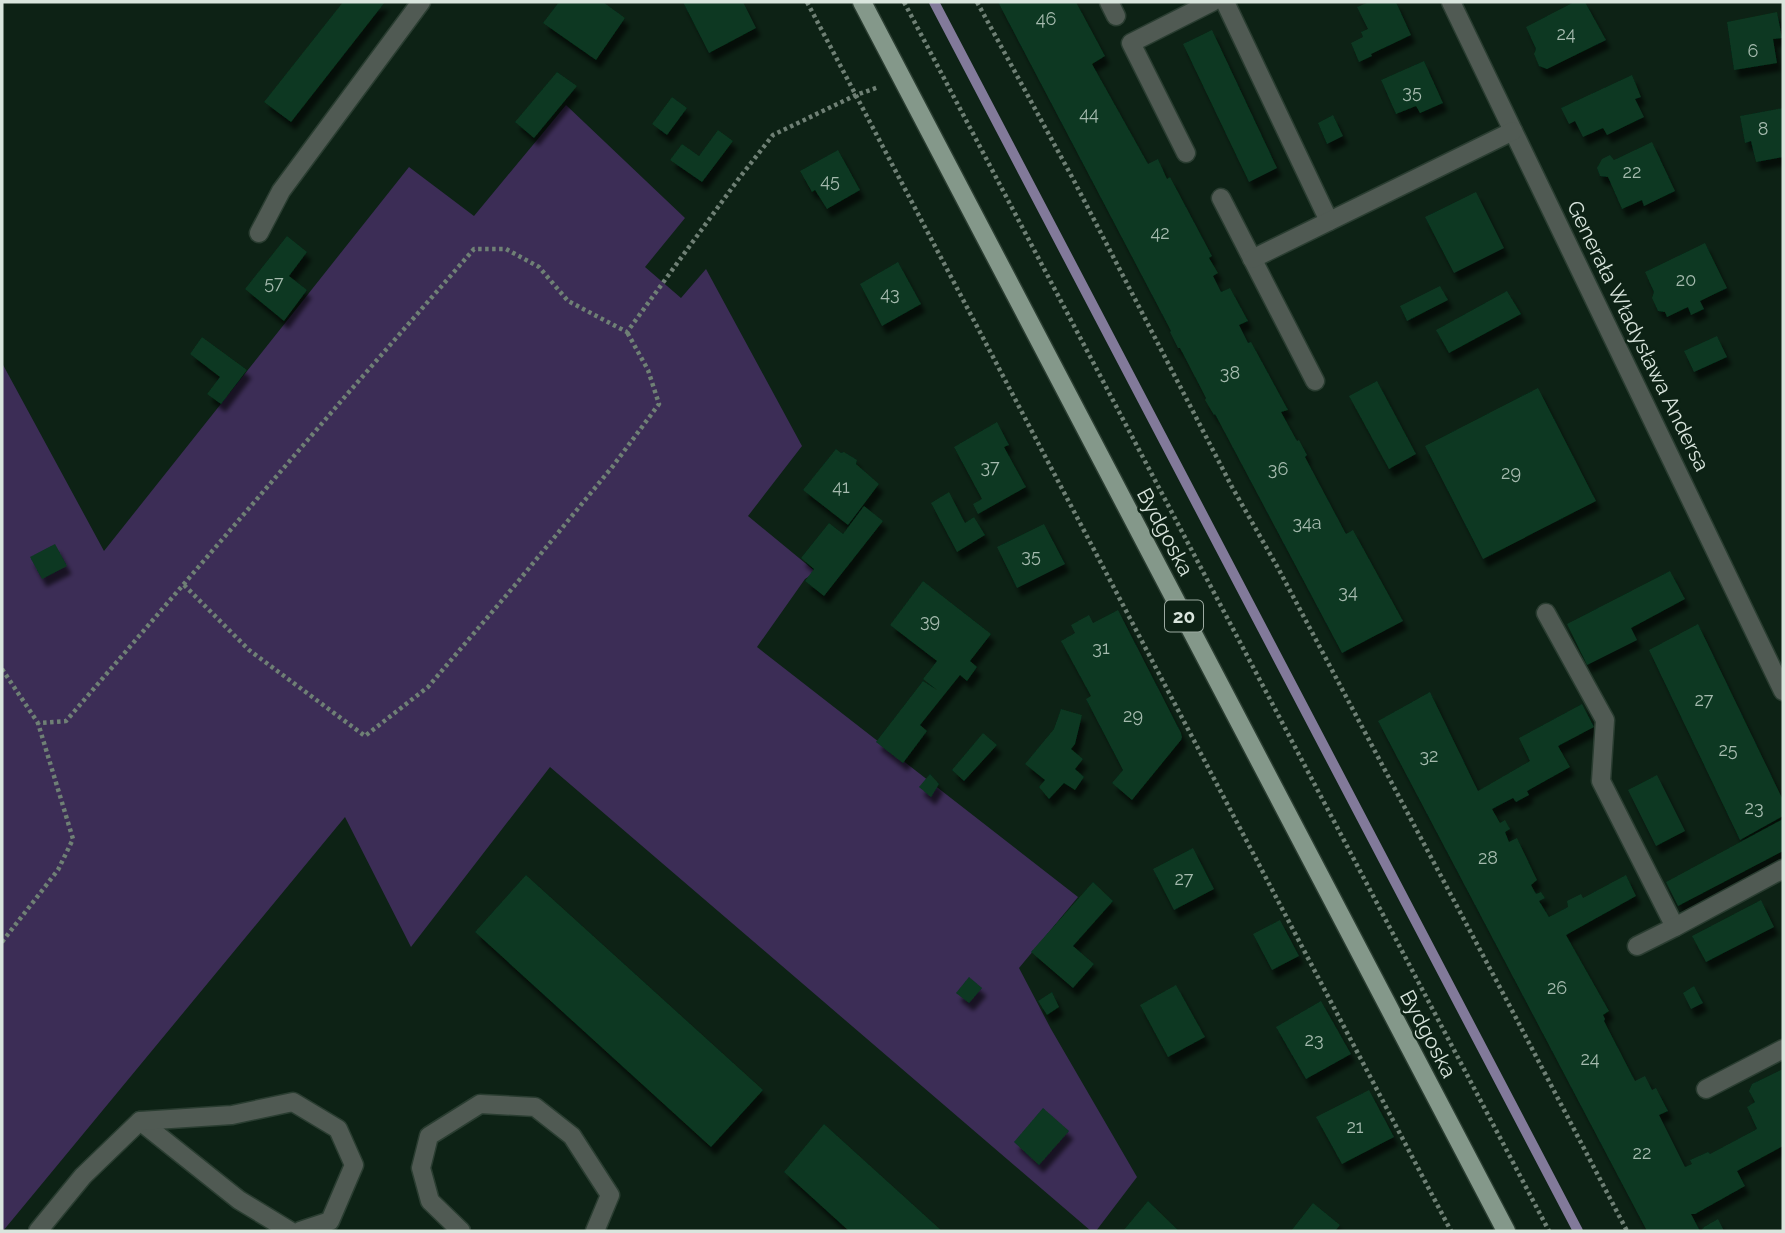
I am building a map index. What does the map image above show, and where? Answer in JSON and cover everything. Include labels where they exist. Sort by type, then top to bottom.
[{"type":"main road","name":"Bydgoska","points":[[862,2],[1506,1231]]},
{"type":"street","points":[[259,233],[281,191],[421,2]]},
{"type":"street","points":[[1186,153],[1131,43],[1212,2]]},
{"type":"street","points":[[1226,2],[1329,220]]},
{"type":"street","name":"Generała Władysława Andersa","points":[[1451,2],[1783,691]]},
{"type":"street","points":[[1252,259],[1513,131]]},
{"type":"street","points":[[1221,198],[1315,381]]},
{"type":"street","points":[[1546,613],[1605,720],[1601,781],[1675,928]]},
{"type":"street","points":[[1637,946],[1783,869]]},
{"type":"street","points":[[1706,1089],[1783,1049]]},
{"type":"street","points":[[38,1231],[83,1176],[140,1121],[232,1115],[293,1102],[338,1129],[354,1165],[330,1221],[300,1231]]},
{"type":"street","points":[[461,1231],[430,1201],[421,1168],[429,1136],[480,1104],[535,1107],[572,1136],[610,1195],[595,1231]]},
{"type":"street","points":[[140,1121],[239,1200],[290,1231]]},
{"type":"path","points":[[807,2],[1451,1231]]},
{"type":"path","points":[[904,2],[1549,1231]]},
{"type":"path","points":[[977,2],[1072,177],[1232,487],[1278,568],[1627,1231]]},
{"type":"path","points":[[626,332],[773,135],[856,95],[902,79]]},
{"type":"path","points":[[38,723],[66,721],[184,584],[474,249],[506,249],[540,267],[568,301],[626,332],[648,370],[659,404],[604,477],[428,687],[365,736],[249,650],[184,584]]},
{"type":"path","points":[[2,669],[38,723],[73,839],[58,870],[2,942]]},
{"type":"shaded area","points":[[566,105],[685,218],[645,267],[681,298],[706,269],[802,446],[748,516],[816,572],[805,579],[757,647],[1078,897],[1019,968],[1051,1029],[1137,1177],[1096,1231],[1091,1231],[550,767],[411,947],[345,817],[2,1231],[2,363],[104,551],[409,167],[474,216]]},
{"type":"building","points":[[343,2],[385,2],[291,122],[264,102]]},
{"type":"building","points":[[559,2],[603,2],[625,18],[596,60],[543,23]]},
{"type":"building","points":[[683,2],[743,2],[756,28],[709,53]]},
{"type":"building","points":[[998,2],[1076,2],[1105,56],[1092,64],[1148,164],[1158,159],[1167,179],[1170,177],[1212,256],[1209,258],[1218,273],[1213,276],[1221,292],[1230,288],[1248,321],[1239,325],[1288,410],[1281,412],[1307,455],[1305,457],[1346,534],[1353,530],[1403,621],[1342,653],[1215,414],[1205,400]]},
{"type":"building","points":[[1369,2],[1396,2],[1411,35],[1359,62],[1351,43],[1363,37],[1361,32],[1368,29],[1357,7]]},
{"type":"building","points":[[1574,2],[1585,2],[1606,40],[1547,69],[1539,66],[1534,54],[1536,49],[1526,27]]},
{"type":"building","points":[[1777,12],[1782,38],[1773,39],[1777,63],[1734,70],[1727,22]]},
{"type":"building","points":[[1212,30],[1277,168],[1249,182],[1183,44]]},
{"type":"building","points":[[1424,61],[1443,103],[1420,113],[1416,106],[1396,114],[1381,80]]},
{"type":"building","points":[[557,72],[577,86],[534,138],[515,122]]},
{"type":"building","points":[[1632,75],[1641,97],[1635,99],[1644,117],[1607,135],[1603,128],[1583,137],[1575,121],[1569,124],[1561,108]]},
{"type":"building","points":[[672,97],[687,108],[667,135],[652,124]]},
{"type":"building","points":[[1783,108],[1783,157],[1756,162],[1751,141],[1745,143],[1740,116]]},
{"type":"building","points":[[1333,115],[1343,136],[1327,144],[1318,123]]},
{"type":"building","points":[[718,130],[733,141],[702,182],[670,160],[682,144],[699,156]]},
{"type":"building","points":[[1652,142],[1675,191],[1644,206],[1642,200],[1622,209],[1608,177],[1600,176],[1597,168],[1602,159],[1610,155],[1614,160]]},
{"type":"building","points":[[838,150],[860,190],[827,209],[815,190],[812,192],[800,171]]},
{"type":"building","points":[[1476,192],[1504,248],[1454,273],[1425,217]]},
{"type":"building","points":[[287,236],[307,252],[289,276],[307,290],[284,321],[245,289]]},
{"type":"building","points":[[1705,243],[1727,288],[1700,301],[1704,309],[1691,315],[1688,307],[1667,317],[1665,312],[1658,311],[1652,298],[1654,292],[1645,272]]},
{"type":"building","points":[[898,262],[921,304],[882,326],[860,284]]},
{"type":"building","points":[[1440,286],[1448,300],[1407,321],[1400,306]]},
{"type":"building","points":[[1507,291],[1521,314],[1449,353],[1436,330]]},
{"type":"building","points":[[1717,336],[1727,357],[1694,372],[1684,351]]},
{"type":"building","points":[[202,337],[247,370],[221,404],[207,394],[220,377],[190,354]]},
{"type":"building","points":[[1377,381],[1416,454],[1389,469],[1349,396]]},
{"type":"building","points":[[1538,388],[1596,501],[1483,559],[1425,446]]},
{"type":"building","points":[[997,422],[1009,445],[1004,447],[1026,487],[978,514],[973,504],[982,499],[954,447]]},
{"type":"building","points":[[836,449],[857,460],[856,464],[879,484],[848,525],[803,490]]},
{"type":"building","points":[[949,492],[965,523],[974,517],[985,535],[957,552],[931,503]]},
{"type":"building","points":[[864,506],[883,521],[824,596],[805,581],[814,569],[801,558],[829,523],[843,534]]},
{"type":"building","points":[[1044,524],[1065,564],[1017,588],[997,547]]},
{"type":"building","points":[[55,544],[67,566],[42,579],[30,557]]},
{"type":"building","points":[[1670,571],[1685,599],[1631,628],[1637,640],[1587,665],[1567,624]]},
{"type":"building","points":[[923,581],[991,634],[970,661],[977,667],[967,681],[960,675],[920,725],[927,731],[903,763],[876,742],[923,681],[937,690],[923,679],[937,661],[890,625]]},
{"type":"building","points":[[1118,610],[1182,737],[1132,800],[1112,783],[1123,770],[1086,699],[1091,696],[1061,641],[1075,633],[1071,625],[1089,615],[1093,623]]},
{"type":"building","points":[[1698,624],[1783,800],[1783,816],[1740,840],[1649,650]]},
{"type":"building","points":[[1430,692],[1478,791],[1530,761],[1519,738],[1582,704],[1594,727],[1558,746],[1570,767],[1527,791],[1529,795],[1516,802],[1513,798],[1492,809],[1500,823],[1505,820],[1510,829],[1505,832],[1509,842],[1517,838],[1537,880],[1531,885],[1536,894],[1541,892],[1545,898],[1539,901],[1549,917],[1568,907],[1567,901],[1581,894],[1583,898],[1626,875],[1636,896],[1566,935],[1609,1011],[1603,1015],[1604,1021],[1635,1081],[1645,1076],[1652,1090],[1656,1088],[1668,1111],[1659,1115],[1685,1167],[1692,1164],[1690,1160],[1708,1152],[1710,1154],[1757,1129],[1747,1107],[1755,1102],[1749,1091],[1752,1084],[1783,1069],[1783,1146],[1737,1171],[1745,1186],[1691,1214],[1700,1231],[1647,1231],[1378,721]]},
{"type":"building","points":[[1061,709],[1082,715],[1075,744],[1071,749],[1083,759],[1075,769],[1084,777],[1075,790],[1064,783],[1049,799],[1039,787],[1045,780],[1025,764],[1054,729]]},
{"type":"building","points":[[983,733],[997,745],[964,781],[952,770]]},
{"type":"building","points":[[930,774],[939,784],[931,797],[919,787]]},
{"type":"building","points":[[1657,775],[1685,831],[1656,846],[1628,790]]},
{"type":"building","points":[[1783,819],[1783,851],[1678,906],[1666,882]]},
{"type":"building","points":[[1193,848],[1214,889],[1174,910],[1153,869]]},
{"type":"building","points":[[526,875],[763,1090],[711,1147],[475,932]]},
{"type":"building","points":[[1093,882],[1113,901],[1073,946],[1094,964],[1073,988],[1031,952]]},
{"type":"building","points":[[1761,900],[1774,927],[1706,962],[1692,936]]},
{"type":"building","points":[[1280,920],[1299,956],[1272,970],[1253,934]]},
{"type":"building","points":[[969,977],[982,988],[969,1003],[956,993]]},
{"type":"building","points":[[1176,985],[1205,1037],[1168,1057],[1140,1005]]},
{"type":"building","points":[[1694,986],[1703,1003],[1691,1009],[1683,993]]},
{"type":"building","points":[[1052,992],[1059,1007],[1047,1015],[1038,1001]]},
{"type":"building","points":[[1321,1001],[1351,1054],[1306,1079],[1276,1027]]},
{"type":"building","points":[[1369,1090],[1394,1137],[1342,1164],[1316,1117]]},
{"type":"building","points":[[1043,1108],[1069,1131],[1039,1165],[1014,1142]]},
{"type":"building","points":[[824,1124],[942,1231],[849,1231],[784,1172]]},
{"type":"building","points":[[1148,1201],[1179,1231],[1123,1231]]},
{"type":"building","points":[[1313,1203],[1340,1225],[1336,1230],[1338,1231],[1291,1231]]},
{"type":"building","points":[[1718,1219],[1724,1231],[1701,1231],[1704,1227]]},
{"type":"waterway","points":[[934,2],[1578,1231]]}]
